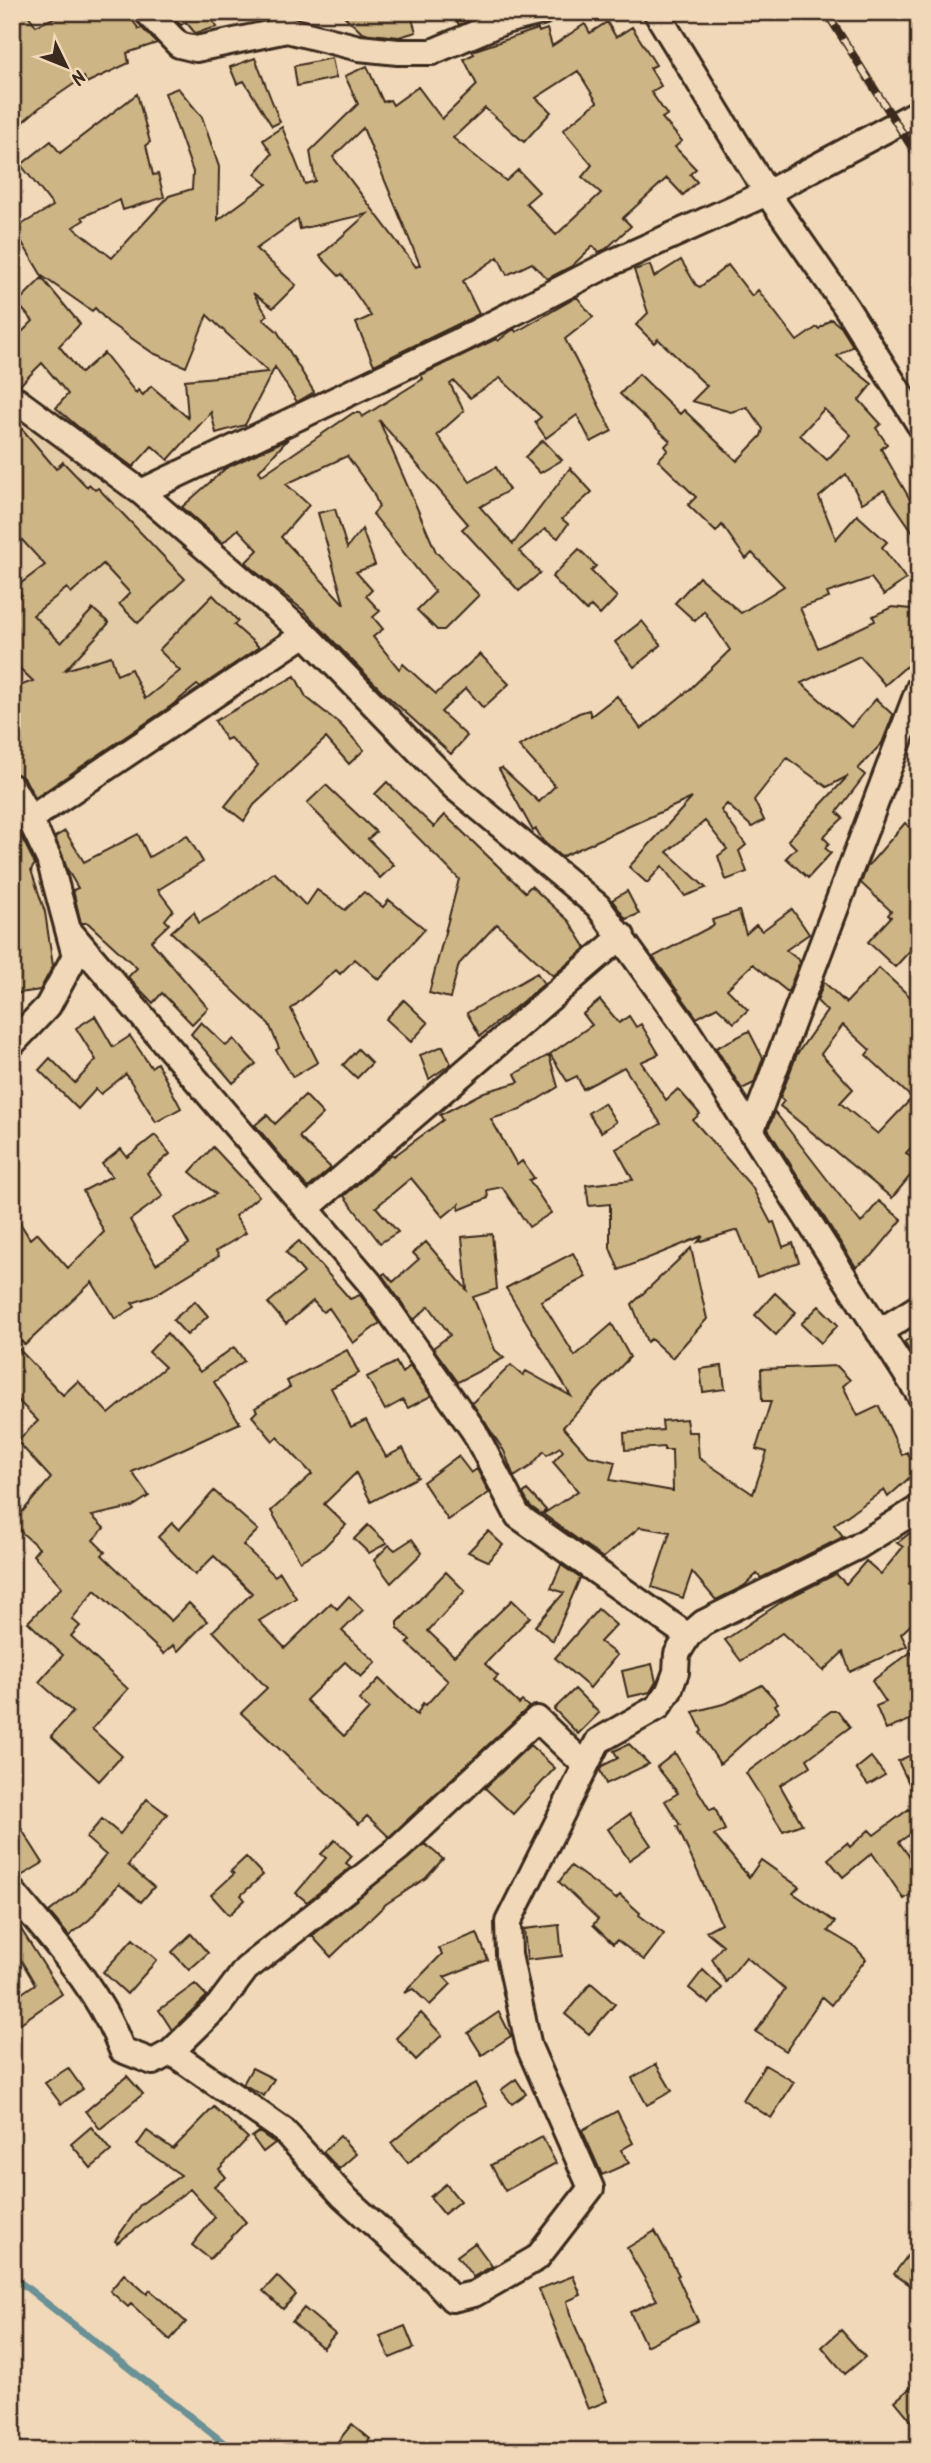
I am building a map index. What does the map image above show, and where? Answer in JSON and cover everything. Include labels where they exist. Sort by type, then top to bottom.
[{"type":"street","points":[[147,12],[186,48],[196,49],[287,30],[359,48],[398,52],[432,51],[505,21],[542,12]]},
{"type":"street","points":[[656,12],[767,193],[846,307],[919,424]]},
{"type":"street","points":[[141,492],[459,341],[611,263],[767,193],[919,112]]},
{"type":"street","points":[[12,397],[141,492],[305,634],[454,787],[598,906],[683,1024],[919,1394]]},
{"type":"street","points":[[30,819],[305,634]]},
{"type":"street","points":[[751,1132],[919,688]]},
{"type":"street","points":[[12,787],[48,859],[71,933],[75,956],[48,1006],[12,1044]]},
{"type":"street","points":[[71,933],[369,1282],[474,1431],[518,1516],[688,1636]]},
{"type":"street","points":[[306,1209],[622,936]]},
{"type":"street","points":[[879,1332],[919,1307]]},
{"type":"street","points":[[171,2052],[283,2130],[343,2196],[434,2278],[452,2299],[474,2294],[537,2258],[591,2188],[528,2047],[509,1955],[508,1922],[597,1741],[608,1732],[658,1707],[669,1691],[676,1672],[677,1654],[688,1636],[716,1616],[857,1547],[919,1508]]},
{"type":"street","points":[[12,1891],[63,1949],[109,2016],[122,2050],[153,2062],[171,2052],[219,2005],[246,1969],[399,1848],[537,1719],[585,1765]]},
{"type":"shaded area","points":[[20,402],[280,634],[37,796],[12,753],[12,408]]},
{"type":"building","points":[[12,12],[26,12],[36,26],[67,12],[126,12],[139,29],[142,28],[157,43],[127,53],[129,63],[86,83],[84,77],[39,108],[12,131]]},
{"type":"building","points":[[179,12],[206,12],[217,27],[195,33],[186,22],[181,25],[171,16]]},
{"type":"building","points":[[340,12],[410,12],[416,32],[399,37],[362,33]]},
{"type":"building","points":[[452,12],[483,12],[484,14],[459,25]]},
{"type":"building","points":[[607,22],[616,37],[632,27],[656,65],[650,68],[661,86],[651,92],[667,115],[662,118],[682,141],[675,147],[696,169],[690,174],[697,182],[683,195],[667,178],[623,218],[631,226],[606,249],[599,252],[593,246],[572,266],[547,279],[532,263],[507,275],[498,257],[463,281],[479,314],[374,365],[356,323],[371,316],[342,274],[339,276],[320,256],[367,214],[300,229],[298,219],[256,249],[296,285],[273,308],[253,293],[267,315],[263,319],[277,331],[314,392],[297,402],[275,367],[245,425],[216,433],[211,412],[168,460],[152,446],[133,467],[77,426],[56,408],[68,394],[42,363],[20,385],[12,382],[12,342],[33,321],[17,303],[42,278],[80,324],[59,346],[81,373],[104,353],[136,393],[138,390],[143,395],[151,386],[188,418],[185,380],[268,372],[207,315],[186,367],[153,353],[108,322],[95,308],[92,311],[42,276],[14,229],[53,206],[21,165],[51,141],[60,153],[137,94],[150,142],[146,145],[153,175],[158,174],[164,197],[123,210],[120,200],[82,217],[84,220],[73,227],[112,258],[169,196],[192,189],[193,172],[165,93],[178,88],[202,117],[219,167],[218,220],[267,184],[255,174],[272,154],[263,140],[282,127],[305,184],[315,181],[310,151],[358,104],[345,76],[367,66],[383,102],[390,100],[393,105],[418,87],[442,119],[477,85],[464,59],[474,54],[472,51],[538,29],[539,32],[547,29],[552,46],[585,24],[590,33]],"holes":[[[578,71],[597,102],[563,130],[592,165],[582,177],[601,193],[556,235],[526,203],[539,192],[518,170],[506,181],[453,138],[485,108],[524,142],[551,112],[536,98]],[[363,128],[420,265],[416,267],[333,157]]]},
{"type":"building","points":[[255,58],[280,122],[272,126],[244,81],[237,84],[230,67]]},
{"type":"building","points":[[332,58],[336,78],[297,86],[294,66]]},
{"type":"building","points":[[681,260],[696,285],[700,287],[728,265],[752,296],[758,290],[797,341],[831,319],[841,327],[853,346],[837,356],[872,384],[859,400],[881,424],[876,428],[887,444],[881,449],[919,515],[919,533],[915,535],[884,490],[862,503],[846,474],[819,497],[836,539],[857,515],[887,542],[882,547],[906,579],[884,595],[871,578],[827,593],[829,598],[800,608],[818,648],[875,621],[873,616],[892,607],[919,610],[919,655],[885,685],[860,656],[801,683],[851,727],[876,699],[893,715],[882,743],[858,769],[865,775],[837,812],[843,818],[823,837],[829,843],[825,848],[831,853],[808,878],[786,858],[796,848],[788,840],[848,776],[827,787],[787,758],[754,800],[764,820],[752,827],[727,804],[721,810],[746,845],[739,851],[747,872],[726,880],[718,856],[727,849],[705,821],[667,852],[706,888],[685,896],[662,866],[647,883],[629,867],[692,798],[561,857],[543,841],[536,829],[533,831],[499,769],[502,768],[539,802],[555,786],[519,746],[579,713],[589,710],[591,716],[617,696],[641,729],[690,689],[730,650],[704,611],[695,621],[675,603],[699,577],[741,613],[784,586],[752,553],[746,559],[722,525],[716,532],[688,505],[696,497],[658,460],[668,450],[665,446],[670,441],[620,394],[639,374],[680,414],[684,410],[737,461],[761,436],[763,429],[747,407],[731,412],[692,401],[707,386],[658,339],[654,343],[636,325],[648,313],[634,270],[650,265],[654,277]],"holes":[[[824,409],[851,435],[827,460],[800,435]]]},
{"type":"building","points":[[577,297],[593,317],[565,339],[612,431],[591,442],[577,415],[546,438],[535,422],[541,417],[500,378],[470,398],[454,381],[450,384],[464,411],[437,435],[470,482],[496,467],[509,490],[480,507],[513,544],[570,468],[592,492],[562,519],[568,524],[558,538],[545,529],[519,551],[540,573],[519,591],[462,529],[468,524],[379,420],[436,552],[479,595],[444,630],[437,630],[417,610],[435,592],[373,514],[379,507],[373,492],[347,456],[286,484],[309,505],[281,537],[344,604],[318,513],[335,509],[347,548],[362,529],[375,565],[356,572],[372,590],[366,596],[380,611],[373,617],[383,629],[373,637],[399,669],[403,664],[436,694],[480,654],[509,684],[483,708],[466,688],[441,712],[467,736],[451,754],[382,691],[303,610],[246,562],[258,550],[238,529],[223,543],[182,507],[226,468],[288,439],[259,471],[262,475],[353,413],[360,413],[362,417],[423,379],[421,375],[496,339],[498,341],[514,329],[516,332]]},
{"type":"building","points":[[12,417],[56,469],[63,462],[87,487],[89,484],[95,490],[98,488],[185,579],[138,623],[119,604],[130,593],[103,564],[71,593],[67,588],[33,615],[61,643],[93,609],[109,623],[65,670],[111,656],[117,675],[131,669],[145,699],[180,671],[159,650],[213,595],[238,621],[234,625],[259,647],[200,687],[197,685],[171,706],[35,798],[25,779],[12,772],[12,689],[33,681],[12,661],[12,596],[16,600],[22,595],[16,587],[45,565],[12,529]]},
{"type":"building","points":[[543,440],[562,460],[540,473],[525,457]]},
{"type":"building","points":[[579,549],[596,566],[591,571],[617,597],[600,615],[591,606],[586,611],[552,577]]},
{"type":"building","points":[[642,621],[661,645],[634,667],[615,642]]},
{"type":"building","points":[[295,676],[306,697],[340,724],[364,750],[349,764],[326,738],[254,805],[244,821],[225,806],[258,765],[230,738],[226,740],[215,721]]},
{"type":"building","points":[[387,782],[434,827],[445,815],[525,892],[531,886],[569,921],[586,948],[553,976],[497,924],[459,964],[450,998],[429,993],[459,879],[375,794]]},
{"type":"building","points":[[326,785],[376,832],[368,839],[394,865],[380,878],[307,803]]},
{"type":"building","points":[[12,818],[35,864],[31,870],[45,912],[53,966],[40,990],[12,994]]},
{"type":"building","points":[[905,823],[919,836],[919,941],[895,967],[868,942],[891,917],[888,915],[891,911],[861,883],[867,867]]},
{"type":"building","points":[[65,831],[84,862],[138,834],[149,857],[187,835],[203,862],[158,890],[173,910],[165,920],[169,924],[151,941],[208,1008],[192,1024],[162,993],[153,1003],[128,977],[137,968],[88,923],[81,923],[73,890],[78,888],[68,871],[55,837]]},
{"type":"building","points":[[274,872],[306,906],[317,890],[345,910],[364,892],[383,907],[389,900],[425,929],[379,980],[355,959],[340,974],[336,970],[291,1009],[318,1062],[293,1077],[276,1050],[279,1048],[269,1024],[171,932],[194,912],[199,923],[222,910]]},
{"type":"building","points":[[627,891],[639,914],[626,919],[612,900]]},
{"type":"building","points":[[792,909],[809,934],[786,950],[800,961],[788,992],[753,964],[727,989],[748,1010],[734,1023],[717,1007],[697,1018],[653,957],[714,925],[712,920],[739,911],[746,934],[756,925],[762,931]]},
{"type":"building","points":[[879,968],[919,1005],[919,1139],[906,1153],[919,1165],[892,1198],[780,1106],[784,1101],[780,1098],[797,1054],[827,1011],[817,1001],[824,982],[846,1003]],"holes":[[[843,1025],[870,1050],[866,1055],[912,1098],[878,1134],[840,1103],[853,1089],[821,1054]]]},
{"type":"building","points":[[537,973],[544,984],[480,1036],[467,1013]]},
{"type":"building","points":[[404,1000],[428,1023],[411,1042],[386,1019]]},
{"type":"building","points":[[600,1000],[619,1023],[629,1016],[636,1027],[641,1024],[659,1054],[641,1062],[666,1100],[678,1089],[700,1114],[693,1120],[752,1187],[771,1223],[774,1222],[783,1247],[793,1243],[799,1262],[757,1277],[738,1230],[698,1242],[703,1236],[619,1270],[610,1248],[610,1204],[589,1206],[586,1185],[633,1180],[616,1149],[661,1124],[624,1067],[583,1089],[577,1076],[567,1081],[550,1054],[592,1025],[583,1014]]},
{"type":"building","points":[[95,1016],[113,1047],[130,1036],[151,1067],[157,1063],[181,1108],[156,1122],[126,1074],[101,1094],[96,1089],[78,1109],[39,1070],[50,1058],[75,1083],[96,1060],[76,1028]]},
{"type":"building","points":[[201,1022],[226,1046],[234,1039],[256,1064],[233,1083],[191,1034]]},
{"type":"building","points":[[749,1031],[763,1058],[754,1083],[742,1089],[716,1048]]},
{"type":"building","points":[[443,1046],[451,1064],[429,1079],[420,1055]]},
{"type":"building","points":[[358,1049],[372,1063],[357,1078],[343,1065]]},
{"type":"building","points":[[549,1055],[558,1087],[520,1110],[491,1119],[517,1165],[522,1161],[534,1178],[529,1180],[551,1213],[529,1227],[502,1187],[487,1190],[488,1198],[459,1210],[459,1204],[443,1217],[411,1178],[376,1207],[398,1232],[380,1243],[344,1196],[392,1154],[394,1156],[443,1120],[440,1115],[484,1092],[519,1082],[515,1074]]},
{"type":"building","points":[[305,1095],[323,1114],[299,1137],[331,1168],[308,1188],[255,1125],[267,1115],[275,1124]]},
{"type":"building","points":[[604,1103],[616,1122],[601,1132],[588,1113]]},
{"type":"building","points":[[775,1112],[861,1223],[879,1201],[902,1220],[872,1256],[856,1267],[768,1129]]},
{"type":"building","points":[[155,1135],[170,1154],[147,1173],[163,1196],[130,1220],[156,1264],[189,1244],[174,1218],[216,1194],[190,1172],[213,1147],[259,1196],[235,1216],[246,1233],[216,1251],[219,1256],[153,1296],[132,1303],[135,1307],[115,1319],[92,1282],[25,1345],[12,1332],[12,1210],[30,1239],[37,1233],[68,1268],[104,1232],[83,1191],[112,1176],[102,1164],[121,1149],[127,1157]]},
{"type":"building","points":[[492,1234],[497,1289],[473,1297],[495,1350],[504,1358],[458,1382],[433,1348],[450,1335],[429,1306],[414,1320],[382,1275],[385,1273],[393,1282],[419,1259],[413,1253],[426,1242],[467,1290],[462,1237]]},
{"type":"building","points":[[299,1241],[350,1299],[360,1295],[380,1323],[353,1343],[329,1308],[323,1312],[313,1301],[286,1324],[268,1303],[304,1273],[286,1252]]},
{"type":"building","points":[[691,1248],[707,1319],[672,1358],[651,1339],[647,1342],[632,1304]]},
{"type":"building","points":[[573,1253],[586,1277],[541,1301],[575,1356],[612,1324],[630,1357],[563,1427],[589,1456],[615,1462],[610,1480],[673,1491],[672,1450],[664,1450],[664,1447],[625,1450],[624,1433],[663,1430],[662,1421],[686,1419],[688,1432],[697,1432],[699,1458],[753,1494],[767,1452],[756,1449],[771,1401],[762,1401],[761,1369],[837,1366],[850,1380],[843,1386],[858,1416],[879,1406],[902,1455],[907,1452],[918,1470],[888,1497],[884,1490],[834,1525],[843,1536],[839,1539],[761,1578],[757,1574],[744,1586],[716,1600],[692,1572],[683,1598],[652,1587],[670,1532],[640,1527],[603,1558],[543,1514],[578,1491],[553,1462],[563,1451],[560,1447],[547,1455],[544,1451],[531,1466],[514,1477],[504,1451],[472,1403],[511,1365],[523,1375],[526,1371],[571,1396],[506,1288]]},
{"type":"building","points":[[775,1293],[796,1312],[776,1335],[755,1315]]},
{"type":"building","points":[[195,1301],[208,1316],[187,1335],[173,1320]]},
{"type":"building","points":[[819,1306],[838,1325],[821,1343],[801,1324]]},
{"type":"building","points":[[167,1333],[200,1372],[234,1347],[244,1361],[214,1382],[240,1423],[132,1472],[149,1496],[132,1507],[92,1516],[104,1528],[93,1540],[105,1552],[102,1555],[171,1621],[189,1603],[207,1621],[178,1651],[173,1645],[164,1654],[95,1590],[72,1619],[80,1626],[71,1636],[128,1689],[92,1729],[122,1756],[99,1781],[51,1736],[73,1712],[39,1682],[63,1655],[28,1622],[62,1587],[33,1555],[39,1548],[12,1524],[51,1478],[17,1441],[38,1421],[12,1394],[12,1342],[63,1395],[78,1381],[109,1414],[165,1367],[149,1352]]},
{"type":"building","points":[[919,1333],[919,1366],[904,1342]]},
{"type":"building","points":[[347,1350],[359,1373],[331,1388],[351,1427],[366,1420],[386,1457],[403,1448],[418,1477],[371,1502],[356,1473],[324,1504],[346,1525],[323,1548],[300,1561],[271,1511],[312,1474],[277,1437],[273,1441],[252,1416],[257,1411],[255,1408],[290,1387],[287,1381]]},
{"type":"building","points":[[396,1362],[402,1373],[410,1366],[431,1396],[408,1408],[403,1400],[385,1410],[367,1377]]},
{"type":"building","points":[[722,1366],[725,1389],[703,1392],[700,1369]]},
{"type":"building","points":[[458,1456],[471,1473],[477,1469],[489,1493],[448,1520],[423,1482]]},
{"type":"building","points":[[527,1490],[546,1510],[541,1514],[530,1506],[523,1494]]},
{"type":"building","points":[[214,1491],[258,1530],[243,1545],[275,1576],[280,1572],[296,1598],[259,1621],[285,1648],[331,1603],[337,1609],[349,1596],[363,1610],[342,1631],[376,1662],[361,1677],[345,1662],[306,1700],[344,1736],[369,1709],[359,1700],[379,1679],[417,1715],[423,1703],[426,1705],[448,1681],[407,1643],[410,1640],[398,1628],[398,1622],[446,1572],[465,1591],[428,1631],[454,1656],[512,1600],[530,1617],[485,1664],[498,1676],[494,1680],[519,1704],[522,1701],[529,1707],[389,1837],[367,1816],[359,1824],[241,1713],[267,1688],[213,1631],[252,1593],[214,1556],[195,1575],[158,1537],[172,1523],[179,1530]]},
{"type":"building","points":[[368,1525],[387,1543],[369,1553],[354,1539]]},
{"type":"building","points":[[919,1526],[919,1573],[909,1584],[919,1595],[919,1617],[901,1634],[907,1646],[850,1672],[843,1652],[823,1671],[782,1633],[741,1661],[725,1640],[784,1600],[836,1574],[846,1584],[866,1561],[881,1574],[903,1547],[897,1543]]},
{"type":"building","points":[[488,1531],[503,1545],[488,1561],[468,1552]]},
{"type":"building","points":[[412,1539],[422,1553],[391,1583],[374,1560],[389,1545],[395,1550]]},
{"type":"building","points":[[561,1565],[580,1578],[553,1641],[535,1626],[564,1593],[551,1588]]},
{"type":"building","points":[[598,1609],[616,1625],[600,1642],[617,1655],[590,1688],[555,1658]]},
{"type":"building","points":[[911,1652],[919,1667],[919,1716],[886,1730],[876,1706],[886,1702],[872,1681]]},
{"type":"building","points":[[652,1664],[656,1682],[650,1692],[628,1697],[622,1671]]},
{"type":"building","points":[[762,1685],[778,1703],[775,1705],[779,1711],[720,1764],[700,1733],[702,1731],[693,1712],[727,1703]]},
{"type":"building","points":[[575,1689],[599,1713],[578,1734],[554,1709]]},
{"type":"building","points":[[831,1711],[838,1711],[850,1727],[807,1759],[811,1766],[780,1785],[802,1824],[783,1831],[746,1773]]},
{"type":"building","points":[[629,1744],[649,1764],[606,1784],[600,1770],[602,1766],[618,1758],[614,1751]]},
{"type":"building","points":[[530,1745],[555,1768],[513,1814],[485,1788]]},
{"type":"building","points":[[919,1751],[919,1804],[898,1761]]},
{"type":"building","points":[[675,1753],[710,1810],[715,1808],[725,1830],[714,1835],[749,1877],[761,1860],[799,1887],[793,1893],[835,1922],[828,1931],[855,1947],[866,1959],[831,2005],[822,1997],[786,2051],[756,2032],[785,1989],[746,1957],[726,1982],[712,1959],[723,1945],[706,1931],[721,1923],[677,1826],[680,1825],[665,1801],[678,1793],[657,1767]]},
{"type":"building","points":[[871,1757],[885,1775],[868,1785],[856,1769]]},
{"type":"building","points":[[147,1799],[167,1814],[128,1865],[154,1887],[141,1902],[119,1884],[90,1919],[69,1936],[49,1912],[76,1891],[106,1855],[86,1838],[102,1819],[120,1834]]},
{"type":"building","points":[[909,1809],[919,1822],[919,1828],[899,1842],[919,1870],[919,1889],[904,1899],[872,1853],[843,1877],[828,1859],[847,1843],[850,1847],[869,1830],[874,1835]]},
{"type":"building","points":[[12,1814],[43,1863],[21,1876],[12,1865]]},
{"type":"building","points":[[630,1814],[651,1845],[629,1860],[608,1829]]},
{"type":"building","points":[[335,1840],[352,1856],[346,1863],[351,1867],[307,1902],[296,1893],[326,1858],[321,1854]]},
{"type":"building","points":[[425,1844],[443,1859],[426,1878],[386,1904],[331,1957],[312,1936]]},
{"type":"building","points":[[246,1857],[263,1875],[241,1895],[245,1900],[229,1915],[211,1895],[234,1874],[231,1871]]},
{"type":"building","points":[[571,1866],[616,1899],[620,1895],[640,1913],[639,1915],[664,1934],[644,1960],[617,1940],[613,1944],[593,1925],[598,1919],[559,1882]]},
{"type":"building","points":[[12,1915],[62,1994],[12,2029],[12,2000],[35,1984],[12,1945]]},
{"type":"building","points":[[559,1925],[562,1956],[527,1960],[524,1929]]},
{"type":"building","points":[[477,1933],[488,1960],[444,1977],[451,1984],[430,2005],[413,1989],[404,1993],[442,1954],[439,1948]]},
{"type":"building","points":[[191,1934],[208,1953],[189,1970],[172,1952]]},
{"type":"building","points":[[133,1939],[157,1960],[127,1994],[103,1972]]},
{"type":"building","points":[[703,1970],[722,1988],[709,2004],[689,1988]]},
{"type":"building","points":[[591,1983],[615,2004],[589,2034],[565,2014]]},
{"type":"building","points":[[195,1984],[207,1996],[172,2030],[159,2010]]},
{"type":"building","points":[[499,2012],[511,2036],[482,2055],[468,2033]]},
{"type":"building","points":[[421,2013],[442,2035],[416,2060],[396,2038]]},
{"type":"building","points":[[656,2064],[672,2091],[647,2105],[632,2078]]},
{"type":"building","points":[[765,2065],[794,2082],[771,2118],[743,2100]]},
{"type":"building","points":[[68,2068],[83,2089],[61,2104],[45,2083]]},
{"type":"building","points":[[252,2068],[274,2079],[264,2096],[243,2084]]},
{"type":"building","points":[[127,2076],[143,2094],[100,2129],[86,2111]]},
{"type":"building","points":[[516,2079],[526,2094],[512,2104],[501,2090]]},
{"type":"building","points":[[475,2083],[487,2106],[459,2121],[408,2163],[391,2143],[442,2101]]},
{"type":"building","points":[[214,2107],[248,2138],[219,2169],[226,2177],[214,2186],[246,2222],[210,2259],[192,2245],[215,2217],[190,2189],[117,2243],[115,2241],[140,2205],[181,2175],[137,2145],[147,2131],[173,2149]]},
{"type":"building","points":[[617,2111],[633,2143],[621,2150],[629,2163],[602,2175],[582,2130]]},
{"type":"building","points":[[91,2127],[111,2151],[91,2168],[71,2144]]},
{"type":"building","points":[[259,2132],[275,2143],[263,2152],[252,2137]]},
{"type":"building","points":[[340,2136],[356,2154],[339,2169],[323,2152]]},
{"type":"building","points":[[542,2137],[556,2163],[505,2191],[491,2165]]},
{"type":"building","points":[[446,2184],[460,2201],[444,2214],[430,2197]]},
{"type":"building","points":[[655,2231],[679,2275],[677,2276],[698,2321],[646,2346],[630,2312],[657,2300],[627,2248]]},
{"type":"building","points":[[919,2240],[919,2291],[894,2274]]},
{"type":"building","points":[[475,2243],[492,2266],[473,2277],[457,2256]]},
{"type":"building","points":[[124,2274],[147,2294],[150,2290],[186,2322],[170,2340],[131,2304],[128,2307],[110,2291]]},
{"type":"building","points":[[277,2276],[296,2295],[283,2309],[263,2291]]},
{"type":"building","points":[[573,2276],[581,2295],[567,2301],[570,2314],[607,2401],[588,2409],[539,2289]]},
{"type":"building","points":[[304,2308],[335,2334],[323,2348],[292,2322]]},
{"type":"building","points":[[405,2326],[414,2348],[390,2358],[380,2336]]},
{"type":"building","points":[[841,2330],[865,2357],[845,2374],[822,2347]]},
{"type":"building","points":[[919,2381],[919,2430],[895,2401]]},
{"type":"building","points":[[352,2424],[370,2439],[360,2451],[330,2451]]},
{"type":"waterway","points":[[12,2276],[234,2451]]},
{"type":"railway","points":[[826,12],[919,159]]}]
